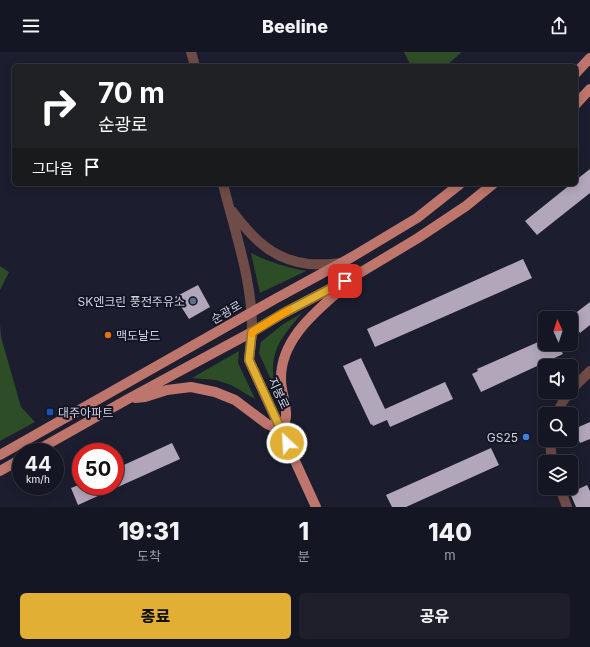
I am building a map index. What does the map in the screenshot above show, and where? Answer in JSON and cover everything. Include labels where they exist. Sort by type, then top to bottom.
[{"type":"main road","points":[[578,71],[590,58]]},
{"type":"main road","points":[[578,102],[590,89]]},
{"type":"main road","name":"순광로","points":[[0,455],[252,312],[341,264],[417,218],[457,186]]},
{"type":"main road","points":[[50,443],[282,314],[358,274],[418,238],[466,206],[491,186]]},
{"type":"main road","points":[[128,399],[145,397],[167,390],[191,387],[215,392],[236,400],[267,424],[282,431],[286,417],[281,379],[282,365],[289,343],[304,325],[358,274]]},
{"type":"main road","name":"지봉로","points":[[252,332],[249,360],[316,507]]},
{"type":"main road","points":[[0,471],[12,464]]},
{"type":"street","points":[[191,52],[194,64]]},
{"type":"street","points":[[224,186],[249,288],[252,312],[252,332]]},
{"type":"street","points":[[229,208],[247,231],[269,250],[285,258],[309,264],[341,264]]},
{"type":"street","points":[[578,383],[590,370]]},
{"type":"street","points":[[563,495],[567,507]]},
{"type":"green space","points":[[404,52],[462,52],[448,64],[410,64]]},
{"type":"green space","points":[[251,253],[278,264],[306,271],[260,293]]},
{"type":"green space","points":[[0,266],[9,272],[0,290]]},
{"type":"green space","points":[[302,313],[287,331],[274,356],[273,377],[275,389],[259,353],[261,342],[282,325]]},
{"type":"green space","points":[[0,324],[1,337],[21,407],[35,422],[0,441]]},
{"type":"green space","points":[[239,351],[238,363],[255,399],[231,385],[216,380],[192,378]]},
{"type":"building","points":[[590,169],[590,193],[537,235],[525,221],[569,186],[578,186],[578,178]]},
{"type":"building","points":[[523,259],[532,278],[375,347],[367,329]]},
{"type":"building","points":[[198,285],[210,307],[189,319],[175,297]]},
{"type":"building","points":[[590,302],[590,325],[580,333],[578,330],[578,311]]},
{"type":"building","points":[[538,342],[538,351],[562,351],[563,354],[552,359],[538,359],[538,366],[481,392],[472,374],[478,371],[477,369]]},
{"type":"building","points":[[361,358],[385,409],[445,382],[453,399],[390,427],[387,420],[373,426],[372,424],[371,425],[343,366]]},
{"type":"building","points":[[590,422],[590,439],[580,443],[578,438],[578,427]]},
{"type":"building","points":[[172,443],[180,459],[124,484],[124,465]]},
{"type":"building","points":[[491,448],[499,465],[406,507],[392,507],[386,495]]},
{"type":"building","points":[[587,485],[590,491],[590,507],[576,507],[571,495],[578,495],[578,489]]},
{"type":"building","points":[[74,495],[100,495],[78,505]]},
{"type":"slow traffic","points":[[252,334],[252,332],[289,310]]},
{"type":"place","name":"SK엔크린 풍전주유소","points":[[193,301]]},
{"type":"place","name":"맥도날드","points":[[108,335]]},
{"type":"place","name":"대주아파트","points":[[50,412]]},
{"type":"place","name":"GS25","points":[[526,437]]},
{"type":"route","points":[[287,443],[249,360],[252,332],[282,314],[345,281]]}]
